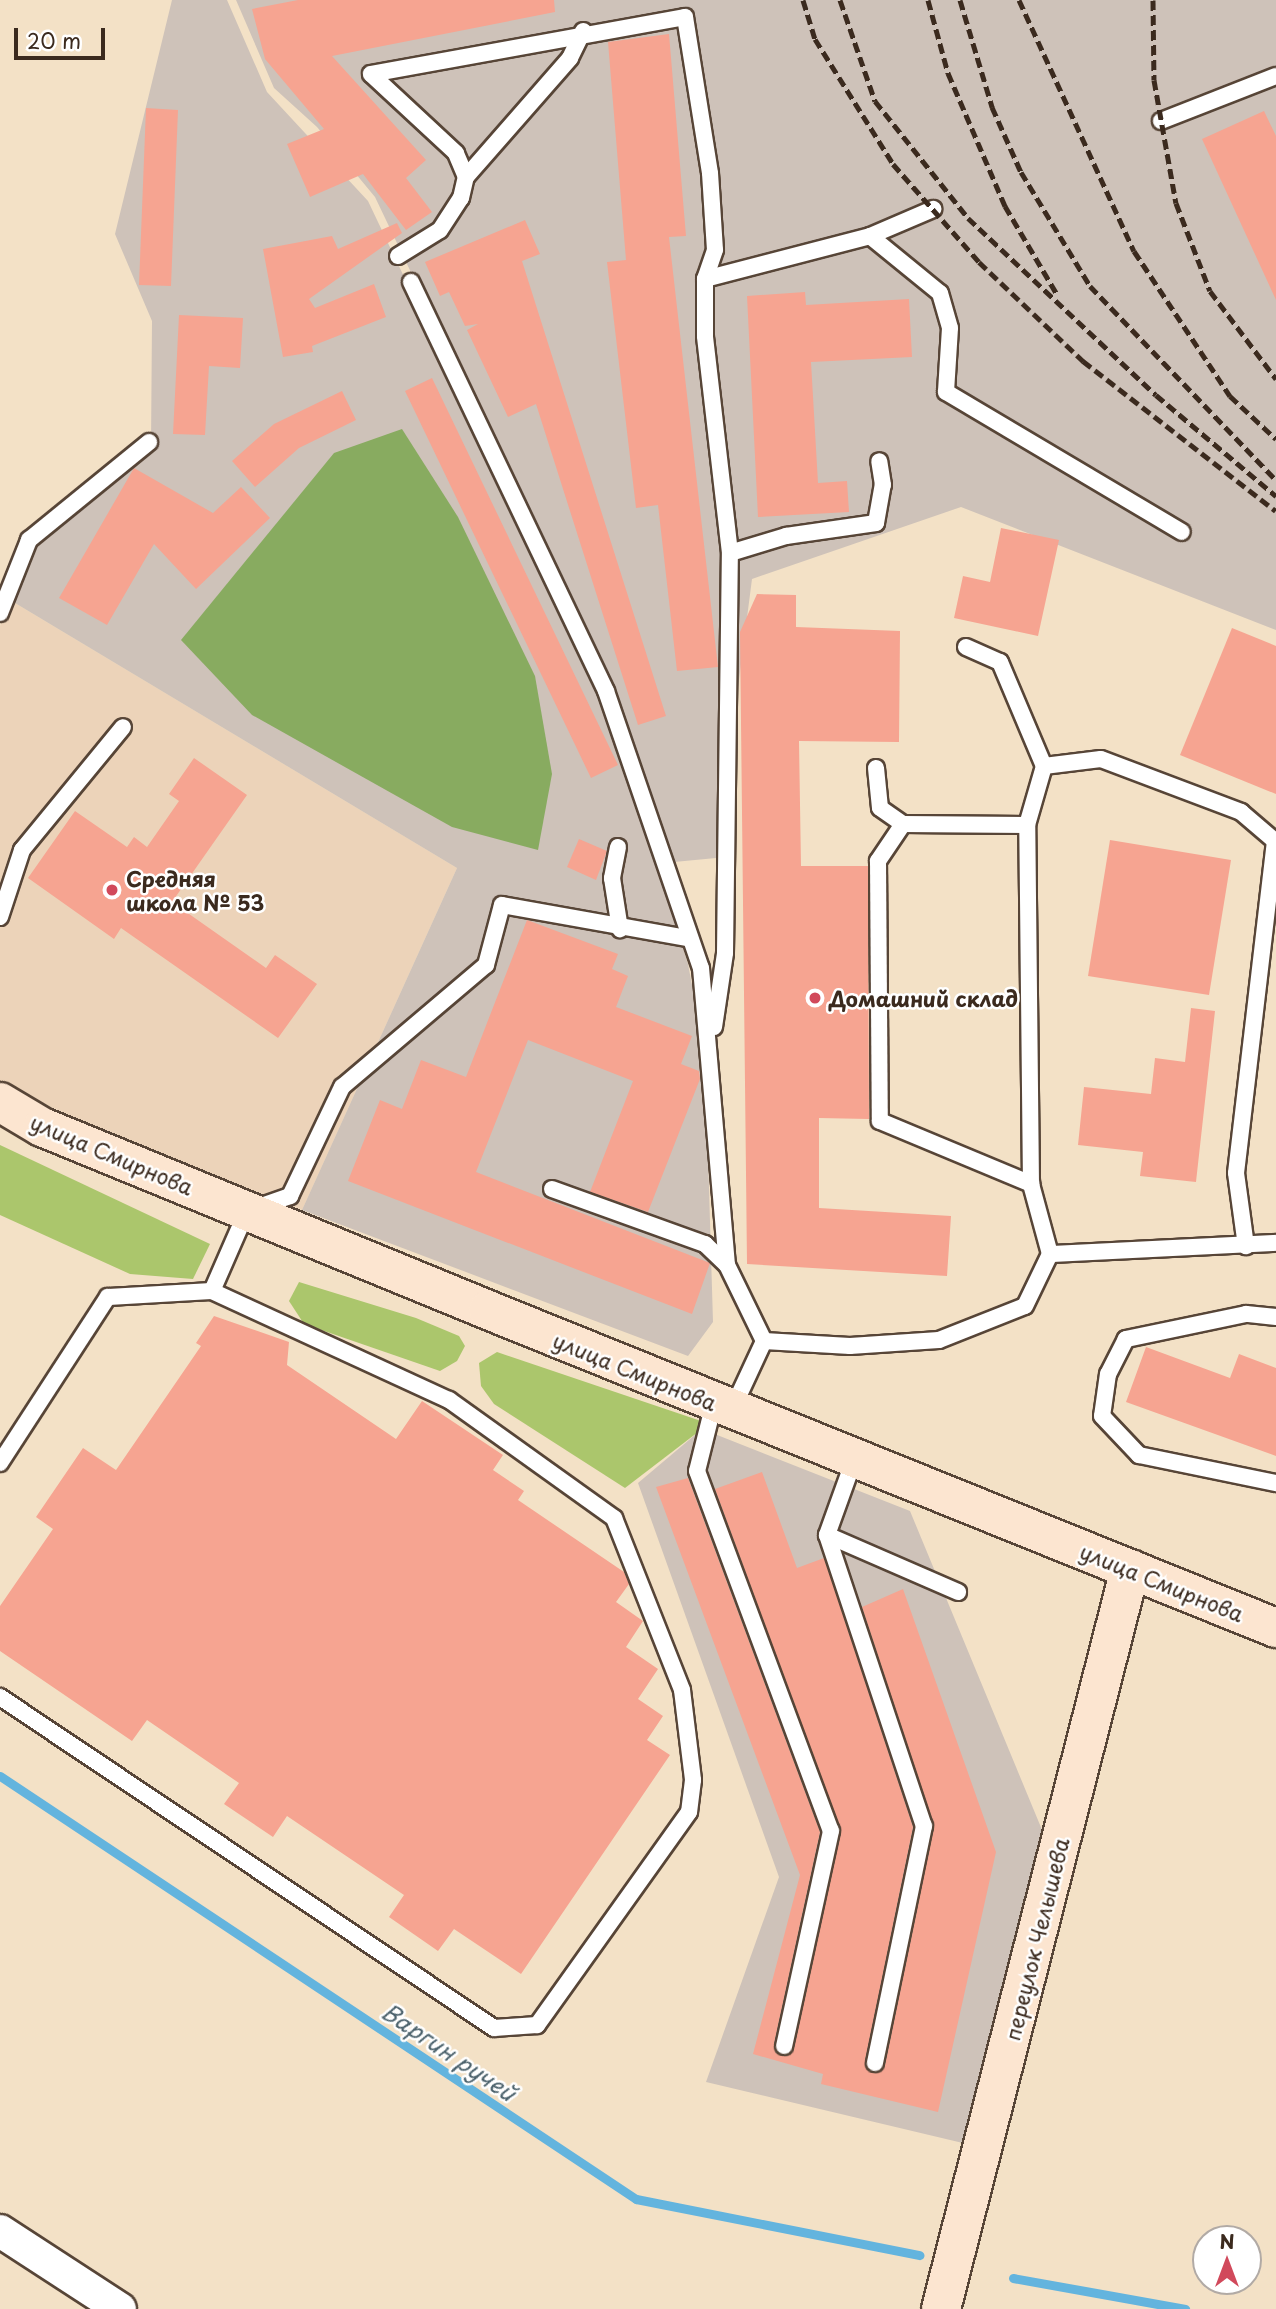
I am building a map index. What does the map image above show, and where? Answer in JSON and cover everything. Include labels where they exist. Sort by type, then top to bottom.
[{"type":"main road","name":"улица Смирнова","points":[[0,1102],[42,1127],[723,1407],[1276,1628]]},
{"type":"main road","name":"переулок Челышева","points":[[941,2309],[1130,1569]]},
{"type":"street","points":[[0,2231],[120,2309]]},
{"type":"lane","points":[[466,177],[456,153],[371,74],[458,62],[583,31],[685,17],[710,173],[715,250],[705,279],[705,336],[730,554],[725,953],[710,1051]]},
{"type":"lane","points":[[398,256],[440,230],[461,198],[466,177],[570,58],[583,31]]},
{"type":"lane","points":[[1161,121],[1276,76]]},
{"type":"lane","points":[[705,279],[870,236],[933,209]]},
{"type":"lane","points":[[870,236],[940,293],[950,328],[946,392],[1182,531]]},
{"type":"lane","points":[[411,282],[606,691],[688,938],[701,968],[727,1265]]},
{"type":"lane","points":[[0,613],[29,540],[149,442]]},
{"type":"lane","points":[[730,554],[786,536],[876,523],[883,485],[879,461]]},
{"type":"lane","points":[[764,1341],[850,1346],[939,1340],[1025,1306],[1050,1254],[1031,1184],[1027,825],[1044,765],[1000,662],[966,647]]},
{"type":"lane","points":[[0,917],[22,850],[123,727]]},
{"type":"lane","points":[[1044,765],[1101,759],[1241,812],[1276,842],[1236,1173],[1246,1246]]},
{"type":"lane","points":[[876,768],[880,808],[903,824],[1027,825]]},
{"type":"lane","points":[[903,824],[878,861],[880,1121],[1031,1184]]},
{"type":"lane","points":[[618,847],[612,878],[620,929]]},
{"type":"lane","points":[[212,1290],[247,1211],[290,1196],[342,1087],[486,965],[502,905],[620,929],[688,938]]},
{"type":"lane","points":[[552,1189],[705,1244],[727,1265],[764,1341]]},
{"type":"lane","points":[[1050,1254],[1276,1243]]},
{"type":"lane","points":[[0,1463],[108,1297],[212,1290],[449,1400],[614,1518],[682,1690],[693,1780],[689,1812],[537,2025],[494,2028],[0,1697]]},
{"type":"lane","points":[[1276,1317],[1245,1314],[1126,1339],[1108,1374],[1102,1416],[1139,1455],[1276,1483]]},
{"type":"lane","points":[[764,1341],[723,1407],[697,1471],[831,1831],[784,2046]]},
{"type":"lane","points":[[854,1460],[827,1535],[924,1826],[875,2063]]},
{"type":"lane","points":[[827,1535],[957,1592]]},
{"type":"shaded area","points":[[172,0],[227,0],[267,92],[368,201],[602,693],[688,964],[705,1053],[713,1322],[688,1356],[302,1210],[457,868],[10,600],[33,543],[151,445],[152,321],[115,234]]},
{"type":"shaded area","points":[[236,0],[1276,0],[1276,630],[961,507],[752,579],[716,858],[674,862],[610,689],[375,197],[317,127],[274,88]]},
{"type":"shaded area","points":[[10,600],[457,868],[302,1210],[131,1144],[0,1083],[0,626]]},
{"type":"shaded area","points":[[702,1429],[910,1511],[1057,1866],[988,2149],[706,2082],[779,1877],[638,1483]]},
{"type":"green space","points":[[402,429],[458,517],[535,676],[552,774],[538,850],[452,827],[252,715],[181,640],[334,453]]},
{"type":"green space","points":[[0,1145],[210,1244],[193,1279],[130,1274],[0,1215]]},
{"type":"green space","points":[[299,1282],[416,1318],[459,1336],[465,1346],[457,1361],[440,1371],[304,1324],[289,1301]]},
{"type":"green space","points":[[497,1352],[701,1421],[702,1429],[625,1488],[494,1404],[481,1386],[479,1363]]},
{"type":"building","points":[[298,0],[554,0],[555,12],[332,56],[426,160],[406,178],[432,212],[406,230],[363,174],[310,197],[287,144],[324,129],[265,59],[252,9]]},
{"type":"building","points":[[669,34],[686,236],[669,237],[718,667],[677,671],[658,505],[636,508],[607,262],[626,260],[608,42]]},
{"type":"building","points":[[146,108],[178,110],[171,286],[139,285]]},
{"type":"building","points":[[1264,111],[1276,136],[1276,300],[1202,139]]},
{"type":"building","points":[[525,220],[540,254],[522,261],[666,716],[638,725],[536,404],[508,417],[467,330],[478,324],[465,326],[449,292],[440,296],[425,262]]},
{"type":"building","points":[[397,223],[402,233],[309,299],[315,308],[374,284],[386,317],[312,346],[313,352],[283,357],[263,249],[332,236],[338,249]]},
{"type":"building","points":[[805,292],[806,305],[909,299],[912,357],[811,362],[818,483],[847,481],[849,512],[758,517],[747,296]]},
{"type":"building","points":[[179,315],[243,318],[240,368],[209,366],[205,435],[173,434]]},
{"type":"building","points":[[432,378],[618,765],[591,778],[405,391]]},
{"type":"building","points":[[342,391],[356,420],[299,448],[255,487],[232,461],[274,424]]},
{"type":"building","points":[[134,468],[213,513],[241,487],[270,518],[196,589],[154,544],[107,625],[59,598]]},
{"type":"building","points":[[1001,528],[1059,540],[1038,636],[954,618],[963,576],[990,582]]},
{"type":"building","points":[[757,594],[796,595],[796,627],[900,631],[899,742],[799,741],[801,866],[868,866],[869,1119],[819,1118],[819,1208],[951,1216],[947,1276],[747,1264],[740,632]]},
{"type":"building","points":[[1232,628],[1276,646],[1276,794],[1180,755]]},
{"type":"building","name":"Средняя школа № 53","points":[[194,758],[247,795],[172,902],[266,968],[275,955],[317,984],[278,1038],[121,928],[114,939],[28,878],[75,811],[127,847],[134,837],[147,847],[179,801],[169,794]]},
{"type":"building","points":[[579,839],[607,851],[596,880],[567,867]]},
{"type":"building","points":[[1110,840],[1231,860],[1209,995],[1088,976]]},
{"type":"building","points":[[527,920],[618,954],[612,969],[628,976],[616,1007],[692,1036],[681,1064],[699,1071],[700,1079],[648,1212],[590,1192],[633,1081],[528,1040],[476,1172],[710,1263],[692,1314],[348,1181],[380,1100],[402,1109],[421,1060],[466,1077]]},
{"type":"building","points":[[1191,1008],[1215,1011],[1196,1182],[1140,1176],[1143,1152],[1078,1145],[1084,1087],[1151,1094],[1155,1058],[1185,1062]]},
{"type":"building","points":[[214,1316],[289,1342],[287,1365],[396,1439],[422,1401],[503,1455],[493,1470],[524,1491],[518,1500],[624,1572],[629,1584],[616,1602],[643,1621],[626,1647],[658,1669],[638,1699],[663,1716],[647,1740],[670,1755],[521,1974],[454,1929],[438,1951],[389,1917],[404,1895],[287,1816],[273,1837],[224,1804],[239,1783],[147,1720],[132,1741],[0,1651],[0,1606],[53,1529],[36,1517],[83,1448],[116,1470],[201,1346],[196,1343]]},
{"type":"building","points":[[1146,1347],[1230,1378],[1239,1354],[1276,1368],[1276,1456],[1126,1402]]},
{"type":"building","points":[[762,1472],[797,1568],[824,1558],[913,1827],[865,2061],[869,2071],[885,2065],[934,1827],[862,1607],[903,1589],[996,1852],[938,2112],[821,2084],[823,2074],[753,2054],[800,1875],[656,1487],[688,1478],[820,1832],[774,2044],[776,2053],[787,2056],[794,2048],[841,1832],[715,1489]]},
{"type":"waterway","name":"Варгин ручей","points":[[0,1776],[636,2199],[920,2255]]},
{"type":"waterway","name":"Варгин ручей","points":[[1013,2278],[1185,2309]]},
{"type":"railway","points":[[803,0],[815,39],[893,164],[979,262],[1083,361],[1276,511]]},
{"type":"railway","points":[[840,0],[875,101],[968,218],[1156,395],[1276,496]]},
{"type":"railway","points":[[928,0],[948,73],[1005,206],[1058,296]]},
{"type":"railway","points":[[960,0],[992,107],[1021,172],[1090,286],[1276,480]]},
{"type":"railway","points":[[1019,0],[1134,251],[1230,396],[1276,439]]},
{"type":"railway","points":[[1153,0],[1154,80],[1176,203],[1210,291],[1276,379]]},
{"type":"place","name":"Средняя школа № 53","points":[[112,890]]},
{"type":"place","name":"Домашний склад","points":[[815,998]]}]
